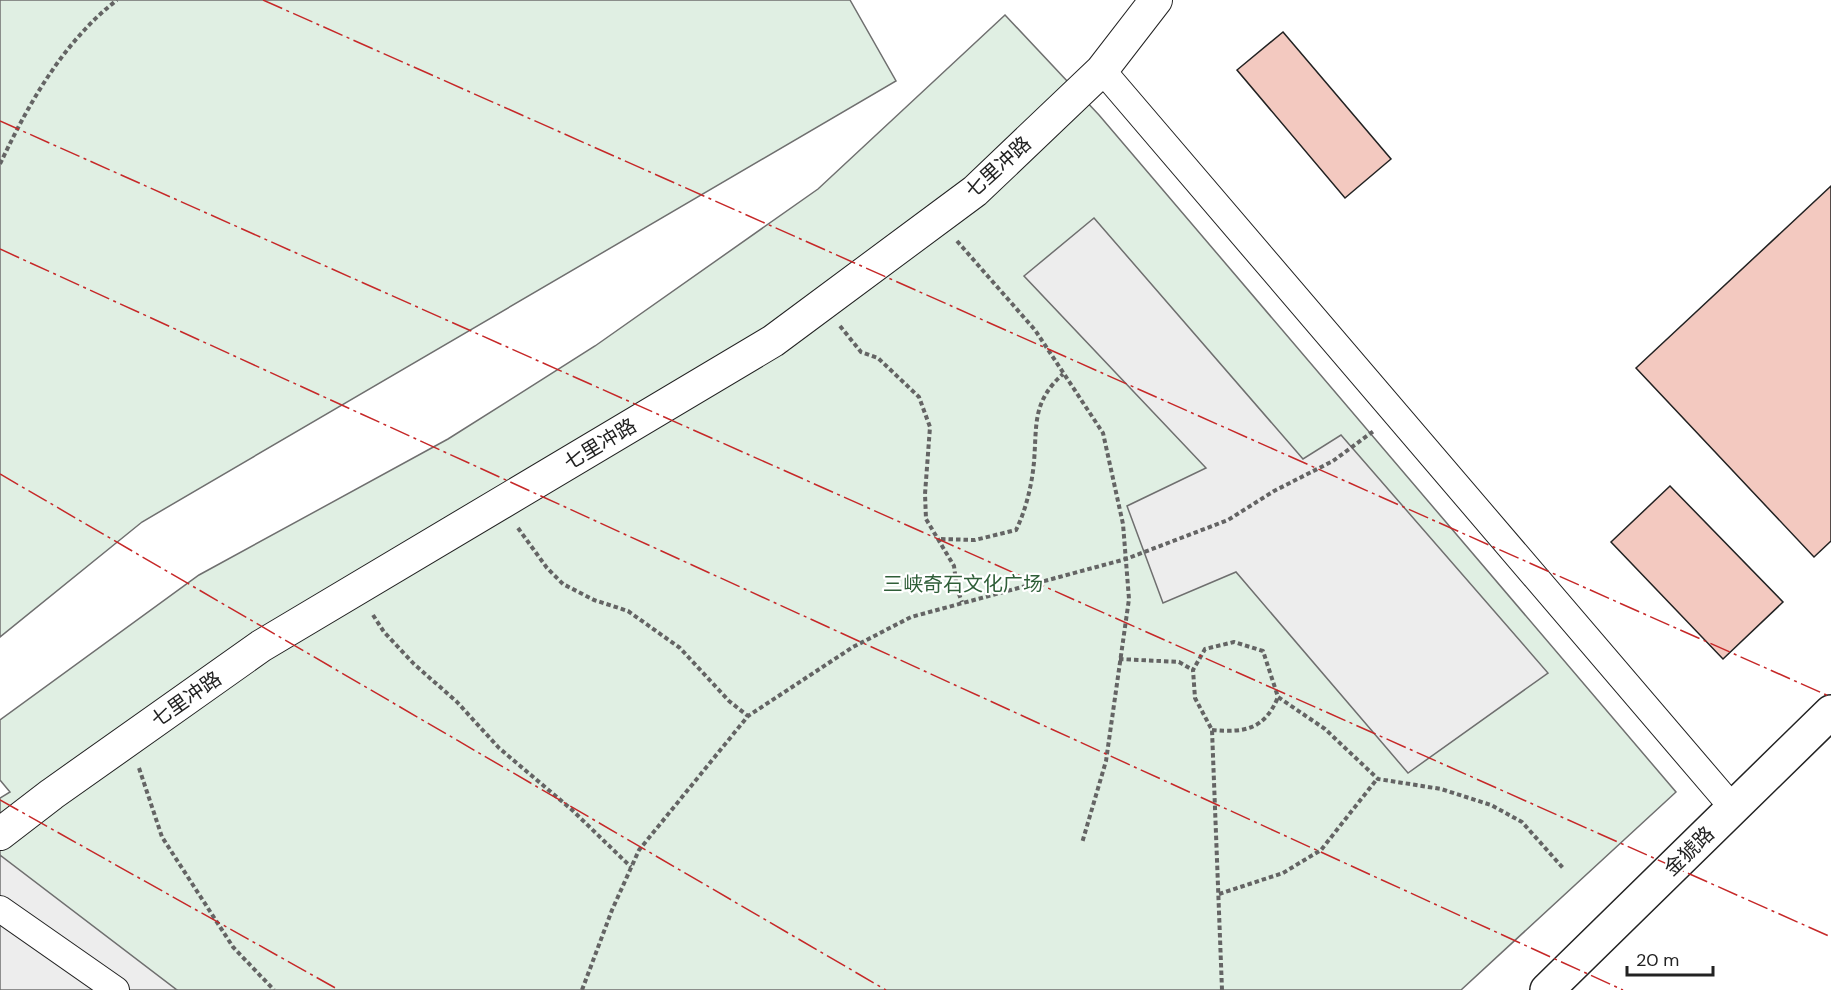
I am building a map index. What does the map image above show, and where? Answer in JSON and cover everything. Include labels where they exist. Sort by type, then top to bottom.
[{"type":"main road","name":"金猇路","points":[[1547,990],[1831,712]]},
{"type":"street","name":"七里冲路","points":[[0,834],[261,646],[773,341],[975,191],[1102,70],[1156,0]]},
{"type":"street","points":[[1102,70],[1733,808]]},
{"type":"street","points":[[0,909],[116,990]]},
{"type":"path","points":[[0,165],[55,64],[92,20],[117,0]]},
{"type":"path","points":[[932,222],[961,244],[1035,330],[1103,434],[1123,524],[1129,599],[1106,761],[1082,843]]},
{"type":"path","points":[[821,305],[861,352],[878,358],[919,397],[930,427],[925,494],[926,519],[954,566],[957,589],[962,602]]},
{"type":"path","points":[[940,539],[975,540],[1016,530],[1027,501],[1034,465],[1034,424],[1040,402],[1051,385],[1063,374]]},
{"type":"path","points":[[582,990],[639,850],[748,716],[853,647],[911,617],[1126,559],[1228,520],[1274,491],[1334,461],[1396,415]]},
{"type":"path","points":[[504,500],[516,526],[547,568],[563,584],[594,600],[628,611],[680,648],[729,701],[748,716]]},
{"type":"path","points":[[356,589],[384,632],[414,664],[457,702],[499,748],[571,809],[631,867]]},
{"type":"path","points":[[1222,990],[1212,730],[1195,698],[1193,670],[1205,649],[1234,642],[1263,651],[1278,697],[1325,729],[1377,779],[1441,789],[1491,805],[1522,822],[1563,868]]},
{"type":"path","points":[[1119,659],[1179,662],[1193,670]]},
{"type":"path","points":[[1212,730],[1234,732],[1258,724],[1271,715],[1278,697]]},
{"type":"path","points":[[129,739],[162,837],[233,947],[274,990]]},
{"type":"path","points":[[1219,894],[1282,873],[1321,850],[1377,779]]},
{"type":"green space","points":[[0,0],[850,0],[896,81],[142,522],[0,637]]},
{"type":"green space","name":"三峡奇石文化广场","points":[[1005,15],[1099,115],[1676,792],[1461,990],[0,990],[0,798],[10,792],[0,780],[0,720],[199,575],[448,439],[595,346],[818,189]]},
{"type":"shaded area","points":[[1094,218],[1303,459],[1341,435],[1548,673],[1408,773],[1236,572],[1163,603],[1127,506],[1206,468],[1024,276]]},
{"type":"shaded area","points":[[0,855],[177,990],[0,990]]},
{"type":"building","points":[[1283,32],[1391,159],[1345,198],[1237,70]]},
{"type":"building","points":[[1831,186],[1831,541],[1814,557],[1636,368]]},
{"type":"building","points":[[1670,486],[1783,602],[1723,659],[1611,542]]},
{"type":"power","points":[[263,0],[1831,697]]},
{"type":"power","points":[[0,121],[1831,937]]},
{"type":"power","points":[[0,249],[1623,990]]},
{"type":"power","points":[[0,474],[886,990]]},
{"type":"power","points":[[0,800],[339,990]]}]
